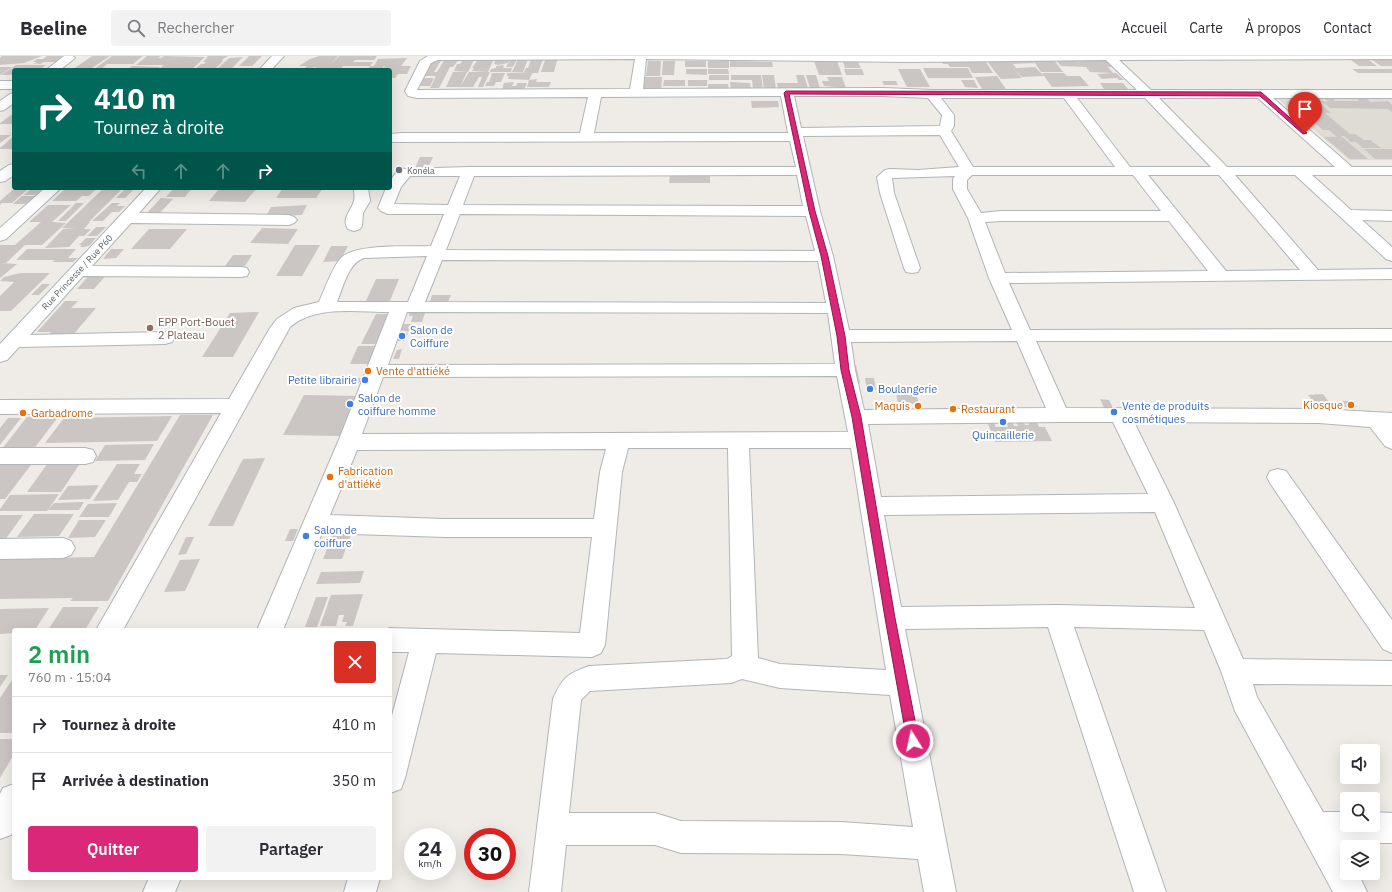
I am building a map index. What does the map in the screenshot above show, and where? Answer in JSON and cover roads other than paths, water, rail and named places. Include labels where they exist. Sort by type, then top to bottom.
[{"type":"street","points":[[267,68],[278,56]]},
{"type":"street","points":[[1392,56],[907,59],[865,57],[640,56],[430,58],[426,60],[410,91],[417,94],[883,92],[932,94],[1392,94]]},
{"type":"street","points":[[636,94],[640,56]]},
{"type":"street","points":[[865,57],[883,92]]},
{"type":"street","points":[[1109,57],[1148,94],[1223,171],[1314,275]]},
{"type":"street","points":[[55,68],[69,58]]},
{"type":"street","points":[[0,85],[12,85]]},
{"type":"street","points":[[786,93],[812,211],[825,256],[841,336],[845,370],[856,417],[890,618],[940,892]]},
{"type":"street","points":[[1067,93],[1132,171],[1173,216],[1221,276]]},
{"type":"street","points":[[586,137],[595,94]]},
{"type":"street","points":[[932,94],[948,115],[947,126],[944,131]]},
{"type":"street","points":[[1261,94],[1348,171]]},
{"type":"street","points":[[0,107],[12,98]]},
{"type":"street","points":[[392,138],[586,137],[944,131]]},
{"type":"street","points":[[944,131],[968,171]]},
{"type":"street","points":[[0,161],[12,161]]},
{"type":"street","points":[[0,178],[12,169]]},
{"type":"street","points":[[803,171],[469,171],[403,173],[387,201],[386,208],[388,210],[812,211]]},
{"type":"street","points":[[271,628],[349,442],[375,371],[435,253],[469,171]]},
{"type":"street","points":[[968,171],[960,179],[960,190],[976,218],[998,278],[1059,415]]},
{"type":"street","points":[[912,268],[887,193],[884,177],[890,174],[968,171],[1392,171]]},
{"type":"street","points":[[1299,171],[1349,215],[1392,256]]},
{"type":"street","points":[[0,236],[52,190]]},
{"type":"street","name":"Rue Princesse / Rue P60","points":[[0,356],[152,190]]},
{"type":"street","points":[[354,226],[355,213],[362,201],[361,190]]},
{"type":"street","points":[[1349,215],[1392,216]]},
{"type":"street","points":[[976,218],[1001,216],[1173,216]]},
{"type":"street","points":[[127,218],[289,220]]},
{"type":"street","points":[[326,306],[346,262],[353,256],[362,253],[825,256]]},
{"type":"street","points":[[79,271],[187,270],[241,272]]},
{"type":"street","points":[[998,278],[1392,274]]},
{"type":"street","points":[[110,628],[279,328],[284,321],[297,312],[326,306],[835,308]]},
{"type":"street","points":[[841,336],[1392,335]]},
{"type":"street","points":[[13,341],[165,338]]},
{"type":"street","points":[[375,371],[845,370]]},
{"type":"street","points":[[0,407],[234,406]]},
{"type":"street","points":[[856,417],[1059,415],[1319,416],[1384,420],[1392,441]]},
{"type":"street","points":[[1120,416],[1164,503],[1235,671],[1245,702],[1351,892]]},
{"type":"street","points":[[349,442],[859,440]]},
{"type":"street","points":[[589,679],[611,472],[619,441]]},
{"type":"street","points":[[545,892],[567,699],[572,687],[579,682],[589,679],[731,671],[742,663],[745,657],[738,441]]},
{"type":"street","points":[[0,456],[84,456]]},
{"type":"street","points":[[1278,477],[1392,641]]},
{"type":"street","points":[[872,506],[1164,503]]},
{"type":"street","points":[[314,524],[445,528],[605,528]]},
{"type":"street","points":[[0,549],[63,548]]},
{"type":"street","points":[[890,618],[1057,616],[1213,619]]},
{"type":"street","points":[[1057,616],[1150,892]]},
{"type":"street","points":[[392,640],[592,645]]},
{"type":"street","points":[[392,770],[425,642]]},
{"type":"street","points":[[739,666],[780,676],[902,683]]},
{"type":"street","points":[[1235,671],[1392,673]]},
{"type":"street","points":[[0,824],[12,803]]},
{"type":"street","points":[[1314,827],[1392,828]]},
{"type":"street","points":[[553,829],[655,829],[681,837],[841,838],[932,844]]},
{"type":"street","points":[[159,892],[164,880]]},
{"type":"street","points":[[360,892],[363,880]]},
{"type":"place","name":"Konéla","points":[[399,170]]},
{"type":"place","name":"EPP Port-Bouet 2 Plateau","points":[[150,328]]},
{"type":"place","name":"Salon de Coiffure","points":[[402,336]]},
{"type":"place","name":"Vente d'attiéké","points":[[368,371]]},
{"type":"place","name":"Petite librairie","points":[[365,380]]},
{"type":"place","name":"Boulangerie","points":[[870,389]]},
{"type":"place","name":"Salon de coiffure homme","points":[[350,404]]},
{"type":"place","name":"Kiosque","points":[[1351,405]]},
{"type":"place","name":"Maquis","points":[[918,406]]},
{"type":"place","name":"Restaurant","points":[[953,409]]},
{"type":"place","name":"Vente de produits cosmétiques","points":[[1114,412]]},
{"type":"place","name":"Garbadrome","points":[[23,413]]},
{"type":"place","name":"Quincaillerie","points":[[1003,422]]},
{"type":"place","name":"Fabrication d'attiéké","points":[[330,477]]},
{"type":"place","name":"Salon de coiffure","points":[[306,536]]}]
